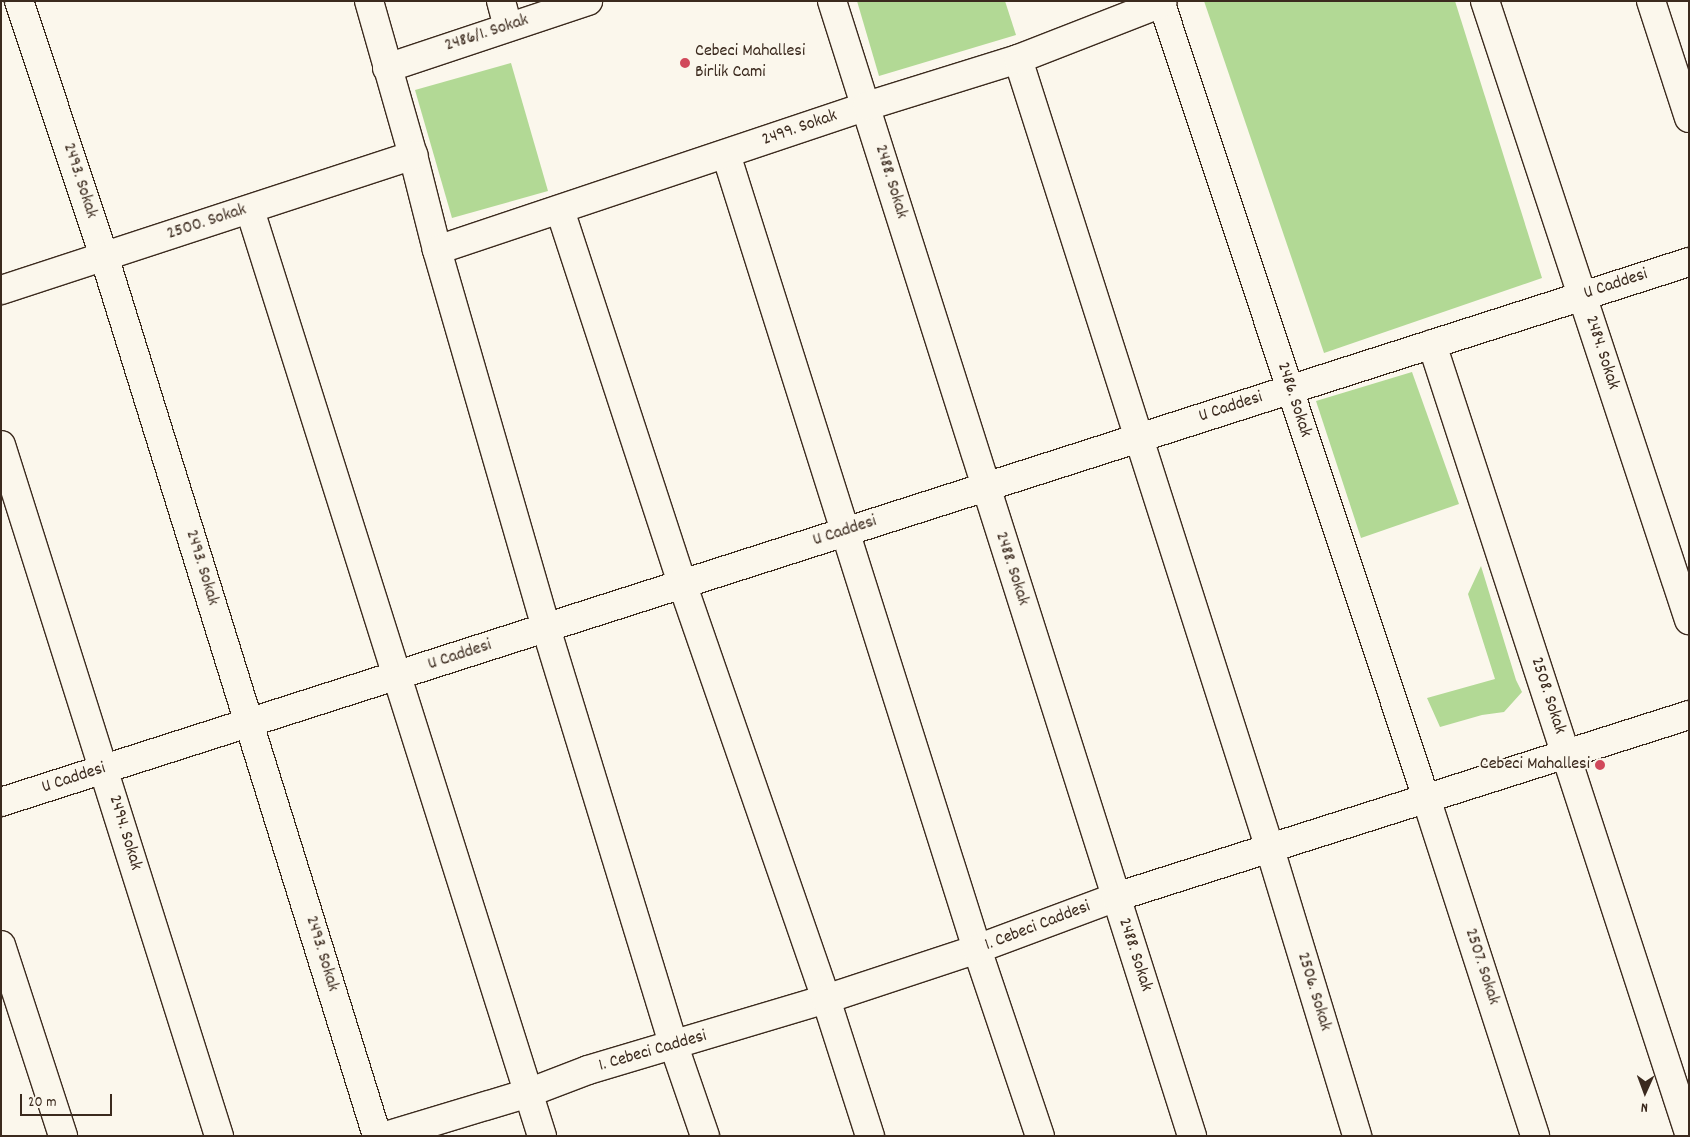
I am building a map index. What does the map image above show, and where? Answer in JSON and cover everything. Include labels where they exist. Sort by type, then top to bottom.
[{"type":"street","name":"2493. Sokak","points":[[19,1],[104,256],[377,1136]]},
{"type":"street","points":[[368,1],[412,155],[436,250],[546,628],[674,1046],[705,1136]]},
{"type":"street","name":"2486/1. Sokak","points":[[388,68],[504,14],[588,1]]},
{"type":"street","name":"2488. Sokak","points":[[832,1],[867,106],[985,487],[1192,1136]]},
{"type":"street","name":"2484. Sokak","points":[[1485,1],[1689,620]]},
{"type":"street","points":[[1651,1],[1689,118]]},
{"type":"street","name":"2499. Sokak","points":[[436,250],[867,106],[1018,59],[1161,2]]},
{"type":"street","name":"2486. Sokak","points":[[1161,2],[1426,798]]},
{"type":"street","name":"2506. Sokak","points":[[1018,59],[1270,849],[1357,1136]]},
{"type":"street","points":[[726,154],[977,949],[1040,1136]]},
{"type":"street","name":"2500. Sokak","points":[[1,290],[250,210],[412,155]]},
{"type":"street","points":[[250,210],[542,1136]]},
{"type":"street","points":[[560,210],[682,583],[826,999],[870,1136]]},
{"type":"street","name":"U Caddesi","points":[[1,802],[1689,262]]},
{"type":"street","name":"2508. Sokak","points":[[1432,344],[1689,1133]]},
{"type":"street","name":"2494. Sokak","points":[[1,445],[219,1136]]},
{"type":"street","name":"1. Cebeci Caddesi","points":[[386,1136],[528,1093],[588,1070],[674,1046],[826,999],[977,949],[1116,897],[1689,715]]},
{"type":"street","name":"2507. Sokak","points":[[1426,798],[1535,1136]]},
{"type":"street","points":[[1,945],[63,1136]]},
{"type":"green space","points":[[857,1],[1005,1],[1016,35],[879,76]]},
{"type":"green space","points":[[1204,1],[1455,1],[1542,278],[1324,353]]},
{"type":"green space","points":[[511,63],[548,191],[452,218],[415,90]]},
{"type":"green space","points":[[1412,372],[1459,504],[1361,538],[1316,401]]},
{"type":"green space","points":[[1481,566],[1516,680],[1522,692],[1504,712],[1482,715],[1440,727],[1427,698],[1495,679],[1468,594]]},
{"type":"place","name":"Cebeci Mahallesi Birlik Cami","points":[[685,63]]},
{"type":"place","name":"Cebeci Mahallesi","points":[[1600,765]]}]
